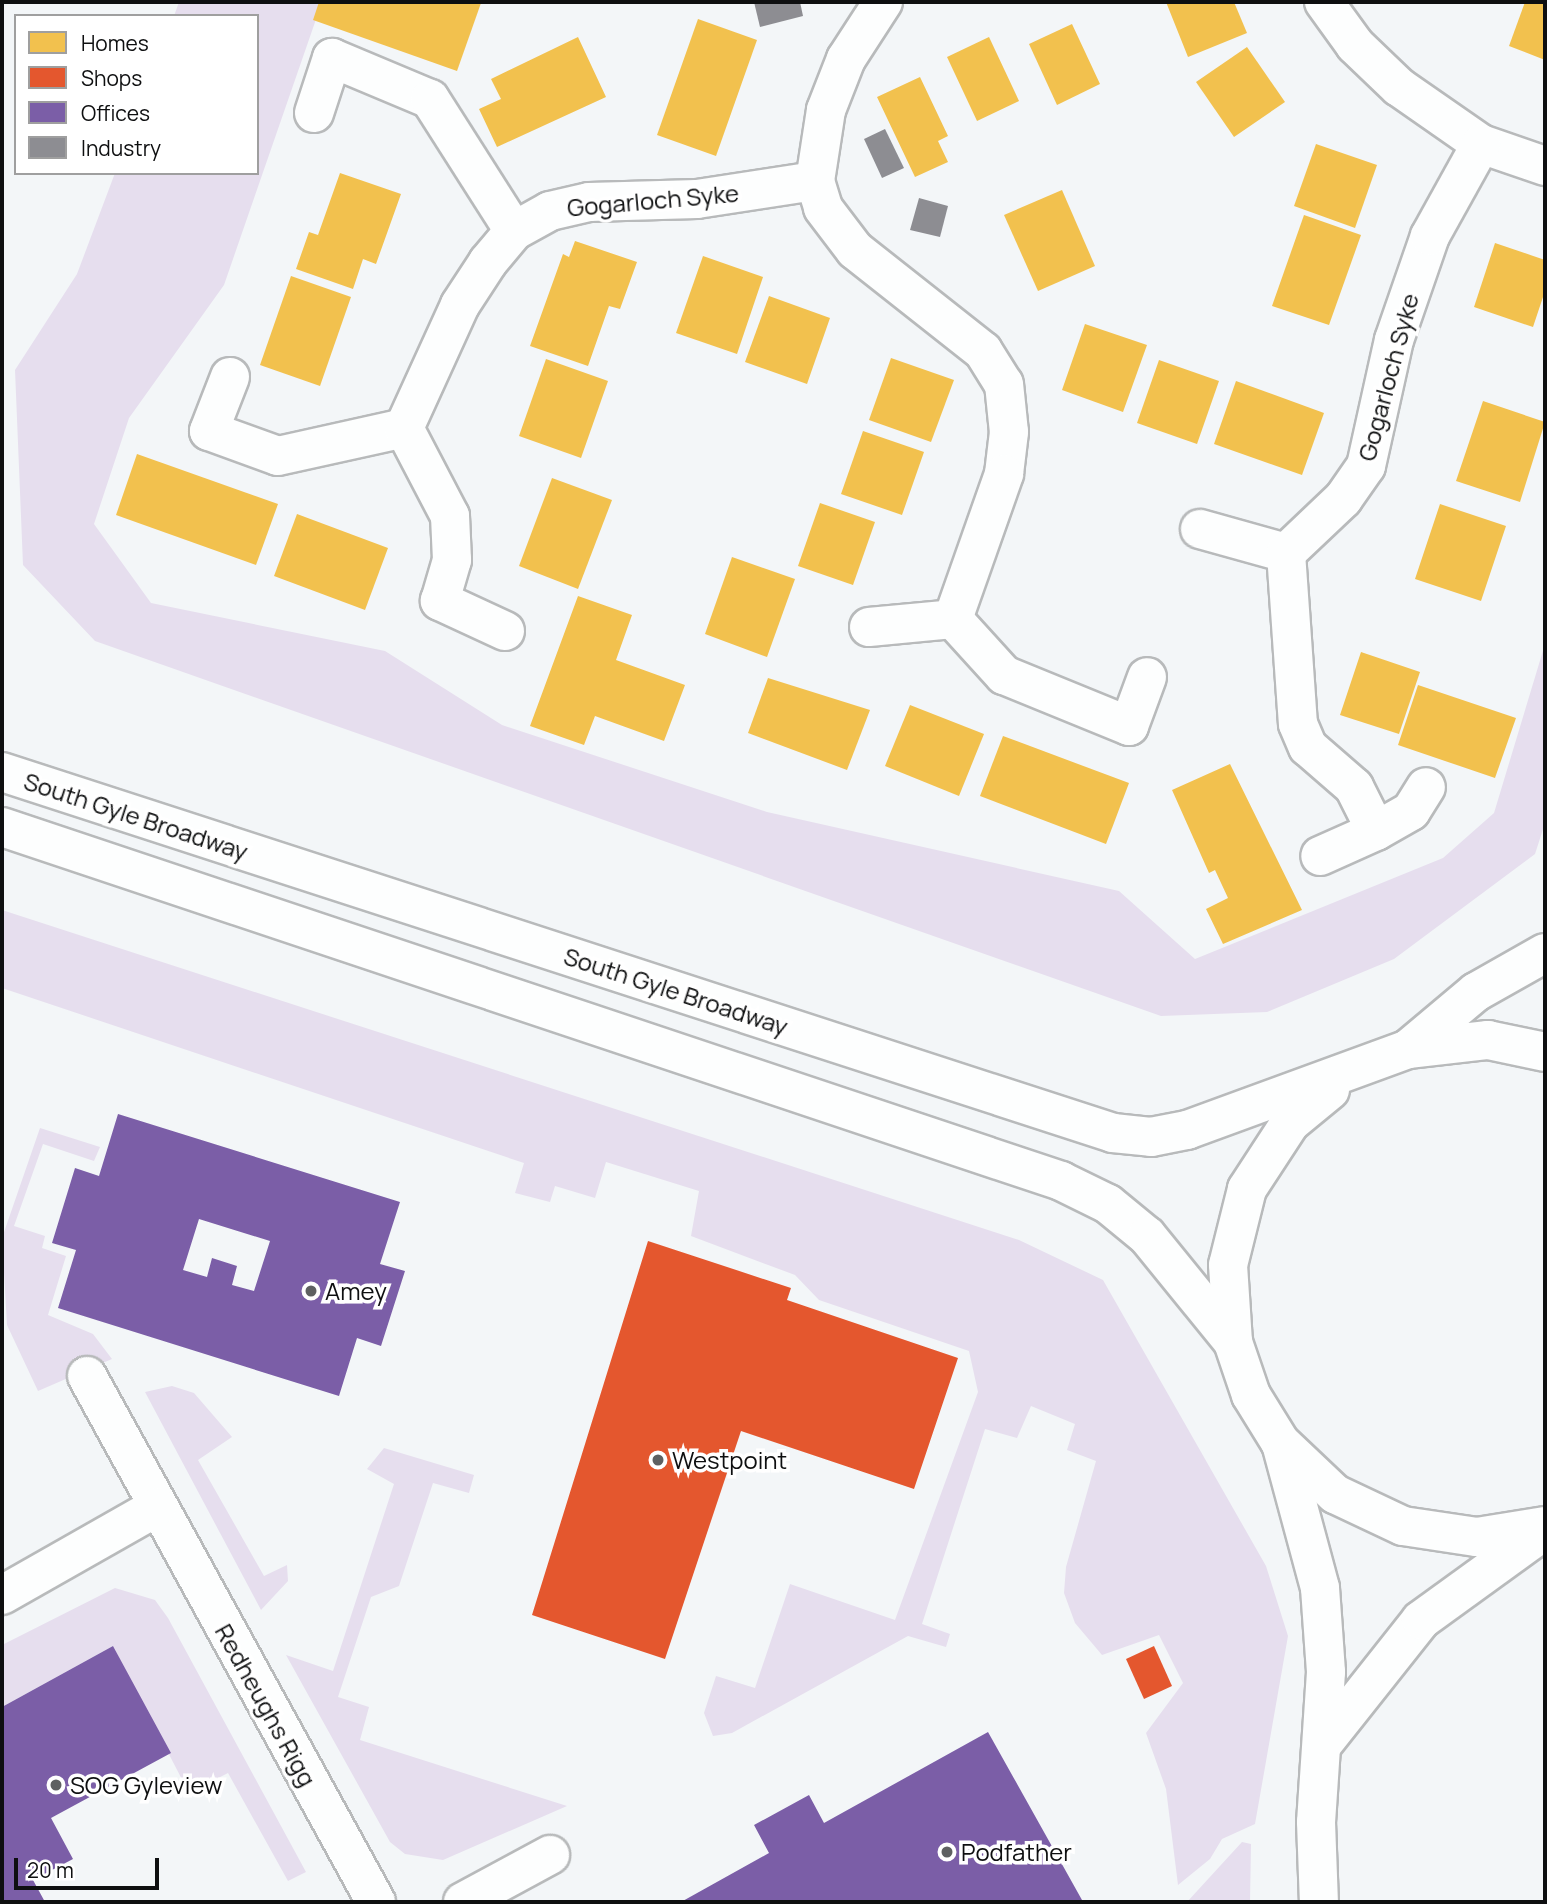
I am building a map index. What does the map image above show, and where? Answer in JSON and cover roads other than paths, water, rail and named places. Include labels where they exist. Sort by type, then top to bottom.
[{"type":"street","points":[[883,2],[846,59],[826,110],[815,181],[823,208],[855,250],[983,351],[1004,384],[1009,432],[1004,474],[953,619]]},
{"type":"street","points":[[1324,2],[1399,87],[1481,144],[1545,166]]},
{"type":"street","points":[[314,113],[332,58],[430,99],[514,231]]},
{"type":"street","name":"Gogarloch Syke","points":[[1286,553],[1343,499],[1366,466],[1394,340],[1430,236],[1481,144]]},
{"type":"street","name":"Gogarloch Syke","points":[[404,428],[460,305],[514,231],[550,211],[589,202],[697,199],[815,181]]},
{"type":"street","points":[[230,377],[209,431],[278,456],[404,428],[450,516],[452,560],[440,600],[505,631]]},
{"type":"street","points":[[1200,529],[1286,553],[1298,724],[1308,747],[1354,787],[1376,831]]},
{"type":"street","points":[[869,627],[953,619]]},
{"type":"street","points":[[953,619],[1004,675],[1129,726],[1147,677]]},
{"type":"street","name":"South Gyle Broadway","points":[[2,772],[1112,1133],[1151,1137],[1188,1130],[1350,1073],[1408,1049],[1488,1040],[1545,1052]]},
{"type":"street","points":[[1320,856],[1376,831],[1411,811],[1426,787]]},
{"type":"street","name":"South Gyle Broadway","points":[[2,827],[1061,1181],[1108,1204],[1147,1236],[1233,1342]]},
{"type":"street","points":[[1408,1049],[1476,992],[1545,953]]},
{"type":"street","name":"South Gyle Broadway","points":[[1350,1073],[1290,1123],[1247,1189],[1228,1265],[1233,1342],[1251,1395],[1280,1442],[1335,1494],[1403,1526],[1477,1537],[1545,1528]]},
{"type":"street","name":"Redheughs Rigg","points":[[87,1376],[376,1902]]},
{"type":"street","points":[[1280,1442],[1320,1588],[1326,1672],[1315,1822],[1319,1902]]},
{"type":"street","points":[[2,1595],[157,1507]]},
{"type":"street","points":[[1322,1745],[1421,1620],[1545,1528]]},
{"type":"street","points":[[463,1902],[550,1854]]},
{"type":"place","name":"Amey","points":[[311,1291]]},
{"type":"place","name":"Westpoint","points":[[658,1460]]},
{"type":"place","name":"SOG Gyleview","points":[[56,1785]]},
{"type":"place","name":"Podfather","points":[[947,1852]]}]
